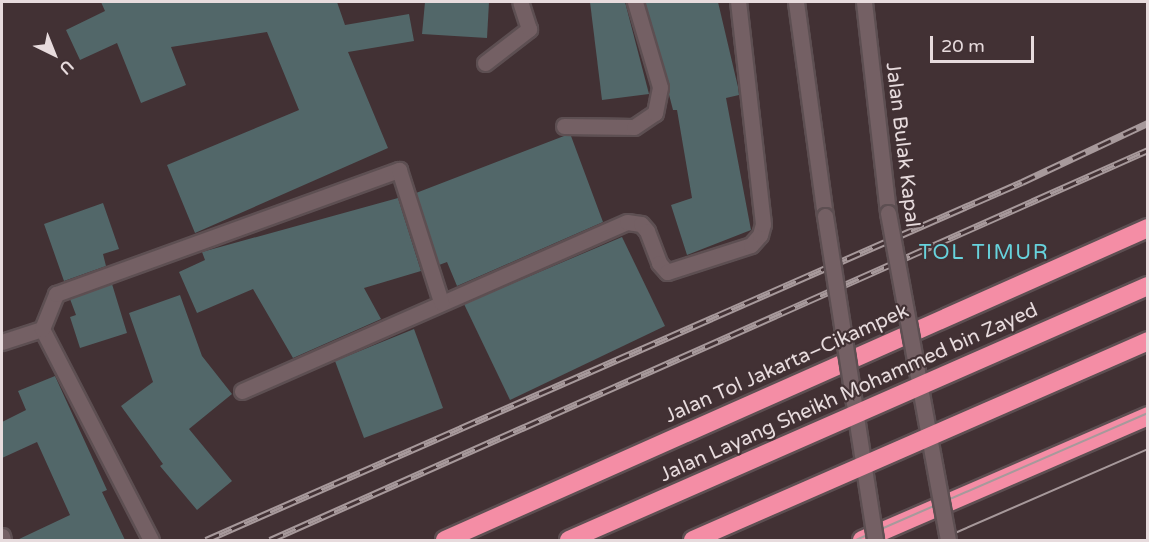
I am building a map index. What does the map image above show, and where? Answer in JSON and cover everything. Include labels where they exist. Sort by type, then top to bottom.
[{"type":"highway","name":"Jalan Tol Jakarta–Cikampek","points":[[445,540],[1148,228]]},
{"type":"highway","name":"Jalan Layang Sheikh Mohammed bin Zayed","points":[[569,540],[1148,286]]},
{"type":"highway","points":[[693,540],[1148,341]]},
{"type":"highway","points":[[862,540],[1148,416]]},
{"type":"street","points":[[484,63],[529,29],[520,2]]},
{"type":"street","points":[[564,126],[634,127],[655,113],[660,87],[635,2]]},
{"type":"street","points":[[242,391],[627,222],[641,224],[663,268],[674,273],[751,245],[757,240],[763,224],[738,2]]},
{"type":"street","points":[[796,2],[825,216],[875,540]]},
{"type":"street","name":"Jalan Bulak Kapal","points":[[864,2],[888,213],[948,540]]},
{"type":"street","points":[[150,540],[42,329],[56,294],[399,170],[441,302]]},
{"type":"street","points":[[2,342],[42,329]]},
{"type":"building","points":[[101,2],[337,2],[345,25],[409,14],[414,41],[348,52],[388,148],[195,233],[167,165],[299,110],[267,32],[171,47],[186,85],[141,103],[117,43],[80,60],[66,30],[105,11]]},
{"type":"building","points":[[425,2],[489,2],[487,38],[422,34]]},
{"type":"building","points":[[590,2],[625,2],[649,94],[602,100]]},
{"type":"building","points":[[645,2],[718,2],[738,87],[739,95],[726,98],[751,230],[687,255],[671,205],[692,198],[677,110],[673,110]]},
{"type":"building","points":[[564,136],[571,136],[603,222],[457,286],[447,262],[439,265],[416,193]]},
{"type":"building","points":[[398,198],[421,271],[364,288],[381,319],[293,358],[253,289],[197,313],[179,272],[205,260],[202,252]]},
{"type":"building","points":[[103,203],[119,249],[103,254],[106,266],[64,281],[44,224]]},
{"type":"building","points":[[622,237],[665,326],[510,400],[464,304]]},
{"type":"building","points":[[112,284],[127,333],[80,348],[70,317],[76,315],[70,299]]},
{"type":"building","points":[[180,295],[202,356],[232,394],[189,429],[232,481],[197,510],[160,466],[163,464],[121,406],[153,382],[129,313]]},
{"type":"building","points":[[414,329],[443,408],[364,438],[335,361]]},
{"type":"building","points":[[55,376],[107,490],[102,492],[125,540],[17,540],[70,515],[37,442],[2,458],[2,422],[26,410],[18,391]]},
{"type":"tram line","points":[[856,540],[1148,413]]},
{"type":"tram line","points":[[939,540],[1148,449]]},
{"type":"railway","points":[[206,540],[1022,182],[1148,123]]},
{"type":"railway","points":[[270,540],[1148,150]]},
{"type":"district","name":"TOL TIMUR","points":[[984,253]]}]
